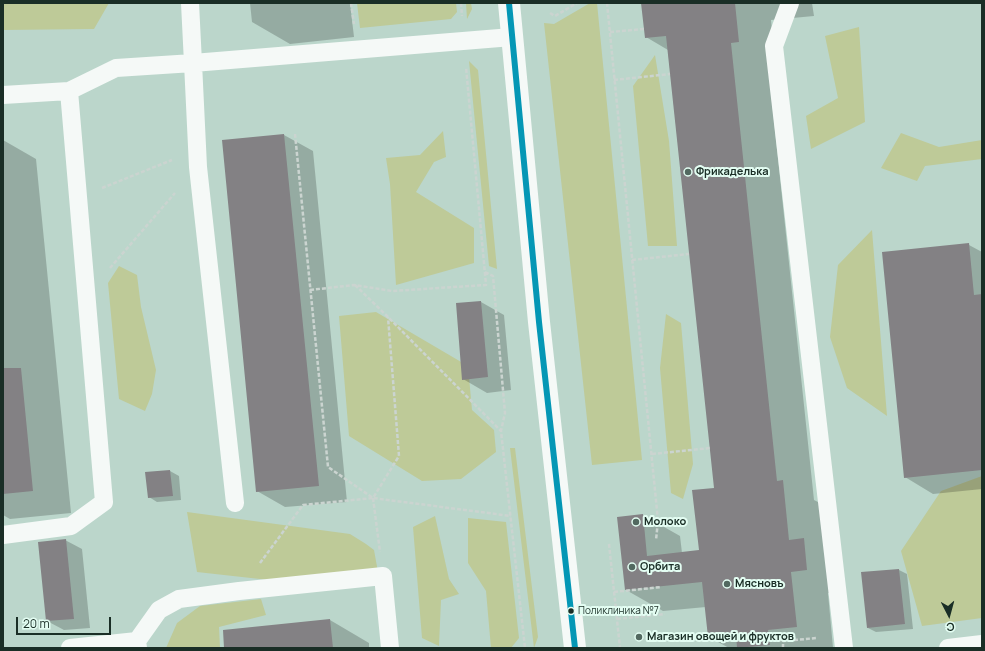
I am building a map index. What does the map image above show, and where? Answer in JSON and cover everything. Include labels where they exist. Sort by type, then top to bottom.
[{"type":"street","points":[[509,3],[539,322],[575,648]]},
{"type":"lane","points":[[190,3],[198,159],[235,503]]},
{"type":"lane","points":[[790,3],[774,46],[843,641]]},
{"type":"lane","points":[[3,95],[69,91],[116,68],[512,37]]},
{"type":"lane","points":[[3,536],[71,526],[104,502],[69,91]]},
{"type":"lane","points":[[70,648],[137,645],[159,610],[180,599],[239,591],[383,576],[390,648]]},
{"type":"lane","points":[[948,648],[982,644]]},
{"type":"path","points":[[550,13],[555,16],[577,3]]},
{"type":"path","points":[[607,3],[652,454],[658,521],[656,540]]},
{"type":"path","points":[[610,32],[644,28]]},
{"type":"path","points":[[310,290],[354,285],[392,291],[486,285],[464,40]]},
{"type":"path","points":[[614,80],[670,74]]},
{"type":"path","points":[[295,134],[328,467],[373,498]]},
{"type":"path","points":[[78,197],[198,159]]},
{"type":"path","points":[[86,294],[198,159]]},
{"type":"path","points":[[632,260],[689,254]]},
{"type":"path","points":[[484,272],[493,276],[505,413],[501,431],[525,648]]},
{"type":"path","points":[[354,285],[388,317],[501,431]]},
{"type":"path","points":[[383,576],[373,498],[399,456],[388,317]]},
{"type":"path","points":[[652,454],[710,448]]},
{"type":"path","points":[[239,591],[303,505],[373,498],[511,516]]},
{"type":"path","points":[[609,544],[620,648]]},
{"type":"path","points":[[614,592],[661,587]]},
{"type":"path","points":[[617,619],[665,614]]},
{"type":"path","points":[[783,648],[783,641],[843,641]]},
{"type":"green space","points":[[3,3],[109,3],[94,29],[3,30]]},
{"type":"green space","points":[[357,3],[456,3],[457,12],[451,19],[360,28]]},
{"type":"green space","points":[[466,3],[471,3],[472,9],[467,19]]},
{"type":"green space","points":[[590,3],[597,3],[642,460],[592,465],[544,23],[554,24]]},
{"type":"green space","points":[[859,27],[865,122],[811,149],[806,116],[838,98],[825,36]]},
{"type":"green space","points":[[655,55],[669,141],[677,246],[648,246],[633,86]]},
{"type":"green space","points":[[469,61],[478,70],[497,269],[489,266]]},
{"type":"green space","points":[[443,131],[446,157],[434,162],[416,192],[474,228],[474,263],[396,285],[390,184],[386,158],[420,155]]},
{"type":"green space","points":[[901,133],[939,147],[982,140],[982,159],[925,166],[917,181],[881,168]]},
{"type":"green space","points":[[872,230],[887,416],[847,388],[830,337],[838,265]]},
{"type":"green space","points":[[119,266],[137,275],[141,307],[156,370],[152,394],[145,411],[119,399],[108,283]]},
{"type":"green space","points":[[376,312],[468,366],[472,410],[494,430],[496,452],[461,479],[422,481],[349,436],[339,316]]},
{"type":"green space","points":[[666,314],[681,323],[693,464],[683,499],[671,493],[660,368]]},
{"type":"green space","points":[[510,448],[515,448],[538,637],[534,648]]},
{"type":"green space","points":[[982,476],[982,618],[922,626],[901,551],[941,491]]},
{"type":"green space","points":[[187,512],[350,534],[374,550],[378,572],[278,581],[197,572]]},
{"type":"green space","points":[[435,516],[449,579],[459,594],[441,600],[439,646],[422,638],[413,527]]},
{"type":"green space","points":[[468,518],[506,522],[519,638],[511,648],[491,648],[486,591],[468,563]]},
{"type":"green space","points":[[261,599],[266,615],[219,627],[220,648],[166,648],[177,623],[200,606]]},
{"type":"building","points":[[641,3],[735,3],[739,42],[731,43],[777,481],[783,480],[789,540],[804,538],[807,570],[791,572],[797,627],[768,630],[770,645],[737,648],[736,634],[708,637],[702,582],[625,590],[617,517],[643,514],[647,556],[699,550],[692,490],[714,488],[666,36],[645,38]]},
{"type":"building","points":[[284,134],[319,486],[256,492],[222,140]]},
{"type":"building","points":[[969,243],[974,295],[982,294],[982,470],[904,478],[882,252]]},
{"type":"building","points":[[481,301],[488,377],[462,380],[456,303]]},
{"type":"building","points":[[3,368],[21,368],[33,491],[3,494]]},
{"type":"building","points":[[170,470],[173,496],[148,498],[145,472]]},
{"type":"building","points":[[66,539],[74,619],[46,621],[38,542]]},
{"type":"building","points":[[899,569],[905,624],[867,628],[861,572]]},
{"type":"building","points":[[330,619],[333,648],[224,648],[223,630]]},
{"type":"transit line","points":[[509,3],[539,322],[575,648]]},
{"type":"place","name":"Фрикаделька","points":[[688,172]]},
{"type":"place","name":"Молоко","points":[[636,522]]},
{"type":"place","name":"Орбита","points":[[632,567]]},
{"type":"place","name":"Мясновъ","points":[[727,584]]},
{"type":"place","name":"Поликлиника №7","points":[[571,611]]},
{"type":"place","name":"Магазин овощей и фруктов","points":[[639,637]]}]
